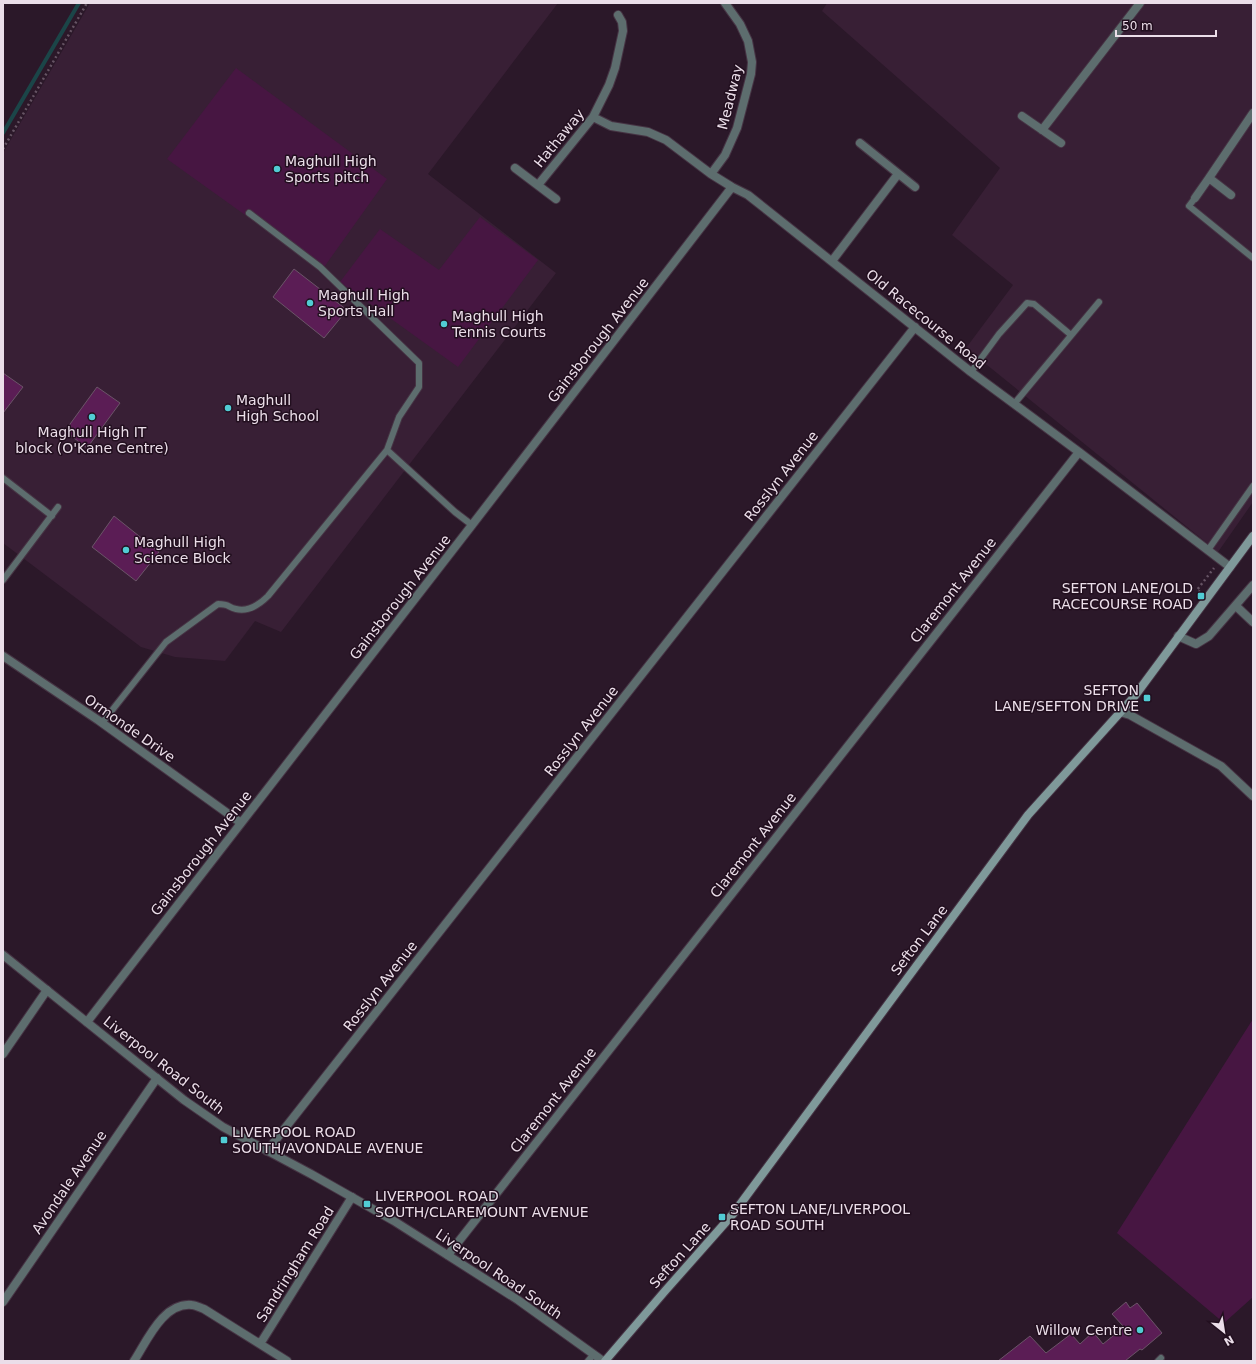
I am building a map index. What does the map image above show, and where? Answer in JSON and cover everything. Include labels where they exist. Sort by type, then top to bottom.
[{"type":"main road","name":"Sefton Lane","points":[[604,1361],[733,1214],[1028,815],[1134,697],[1253,536]]},
{"type":"street","name":"Meadway","points":[[712,174],[726,155],[737,128],[751,74],[752,62],[748,42],[740,24],[725,3]]},
{"type":"street","points":[[1042,130],[1140,3]]},
{"type":"street","name":"Hathaway","points":[[538,185],[593,117],[615,68],[623,31],[622,22],[618,15]]},
{"type":"street","points":[[1195,198],[1253,113]]},
{"type":"street","points":[[1022,116],[1060,143]]},
{"type":"street","name":"Old Racecourse Road","points":[[593,117],[611,126],[658,135],[712,174],[748,195],[971,372],[1230,567]]},
{"type":"street","points":[[860,143],[915,187]]},
{"type":"street","name":"Hathaway","points":[[515,168],[556,199]]},
{"type":"street","points":[[832,261],[898,174]]},
{"type":"street","points":[[1209,178],[1231,195]]},
{"type":"street","name":"Gainsborough Avenue","points":[[88,1022],[732,187]]},
{"type":"street","name":"Rosslyn Avenue","points":[[267,1151],[915,327]]},
{"type":"street","name":"Claremont Avenue","points":[[448,1255],[1079,452]]},
{"type":"street","points":[[1178,636],[1196,644],[1209,636],[1253,585]]},
{"type":"street","points":[[1236,606],[1253,622]]},
{"type":"street","name":"Ormonde Drive","points":[[3,656],[102,723],[241,823]]},
{"type":"street","points":[[1120,712],[1130,715],[1221,766],[1253,796]]},
{"type":"street","name":"Liverpool Road South","points":[[3,955],[184,1100],[223,1127],[352,1197],[448,1255],[518,1300],[604,1361]]},
{"type":"street","points":[[3,1054],[47,990]]},
{"type":"street","name":"Avondale Avenue","points":[[3,1302],[157,1078]]},
{"type":"street","name":"Sandringham Road","points":[[260,1344],[352,1197]]},
{"type":"street","points":[[134,1361],[161,1318],[171,1310],[183,1305],[193,1305],[204,1309],[287,1361]]},
{"type":"lane","points":[[1195,198],[1189,206],[1253,258]]},
{"type":"lane","points":[[102,723],[166,642],[218,604],[227,604],[236,609],[246,609],[255,606],[268,596],[387,450],[399,417],[419,387],[419,363],[320,267],[249,213]]},
{"type":"lane","points":[[1014,404],[1099,302]]},
{"type":"lane","points":[[971,372],[999,334],[1027,303],[1034,304],[1071,335]]},
{"type":"lane","points":[[387,450],[455,512],[472,525]]},
{"type":"lane","points":[[3,478],[52,516]]},
{"type":"lane","points":[[1208,550],[1253,486]]},
{"type":"lane","points":[[3,580],[58,506]]},
{"type":"lane","points":[[588,1361],[594,1354]]},
{"type":"path","points":[[3,149],[87,3]]},
{"type":"shaded area","name":"Maghull High School","points":[[90,3],[558,3],[428,174],[556,273],[281,632],[255,621],[225,661],[175,657],[141,647],[3,543],[3,153]]},
{"type":"shaded area","points":[[827,3],[1253,3],[1253,502],[1218,552],[966,348],[1013,285],[952,235],[1000,168],[822,11]]},
{"type":"shaded area","name":"Maghull High Sports pitch","points":[[236,68],[387,179],[322,270],[167,159]]},
{"type":"shaded area","name":"Maghull High Tennis Courts","points":[[480,217],[538,260],[458,367],[340,282],[380,229],[439,270]]},
{"type":"shaded area","points":[[1253,1019],[1253,1297],[1224,1323],[1117,1233]]},
{"type":"building","name":"Maghull High Sports Hall","points":[[294,269],[347,310],[324,338],[273,297]]},
{"type":"building","points":[[3,373],[23,387],[3,413]]},
{"type":"building","name":"Maghull High IT block (O'Kane Centre)","points":[[97,387],[120,403],[87,448],[65,431]]},
{"type":"building","name":"Maghull High Science Block","points":[[114,516],[159,552],[136,581],[92,547]]},
{"type":"building","name":"Willow Centre","points":[[1126,1302],[1130,1308],[1137,1303],[1162,1333],[1142,1350],[1140,1349],[1125,1361],[998,1361],[1030,1336],[1046,1353],[1071,1334],[1080,1344],[1093,1332],[1103,1344],[1124,1327],[1112,1314]]},
{"type":"waterway","points":[[3,133],[79,3]]},
{"type":"place","name":"Maghull High Sports pitch","points":[[277,169]]},
{"type":"place","name":"Maghull High Sports Hall","points":[[310,303]]},
{"type":"place","name":"Maghull High Tennis Courts","points":[[444,324]]},
{"type":"place","name":"Maghull High School","points":[[228,408]]},
{"type":"place","name":"Maghull High IT block (O'Kane Centre)","points":[[92,417]]},
{"type":"place","name":"Maghull High Science Block","points":[[126,550]]},
{"type":"place","name":"SEFTON LANE/OLD RACECOURSE ROAD","points":[[1201,596]]},
{"type":"place","name":"SEFTON LANE/SEFTON DRIVE","points":[[1147,698]]},
{"type":"place","name":"LIVERPOOL ROAD SOUTH/AVONDALE AVENUE","points":[[224,1140]]},
{"type":"place","name":"LIVERPOOL ROAD SOUTH/CLAREMOUNT AVENUE","points":[[367,1204]]},
{"type":"place","name":"SEFTON LANE/LIVERPOOL ROAD SOUTH","points":[[722,1217]]},
{"type":"place","name":"Willow Centre","points":[[1140,1330]]}]
